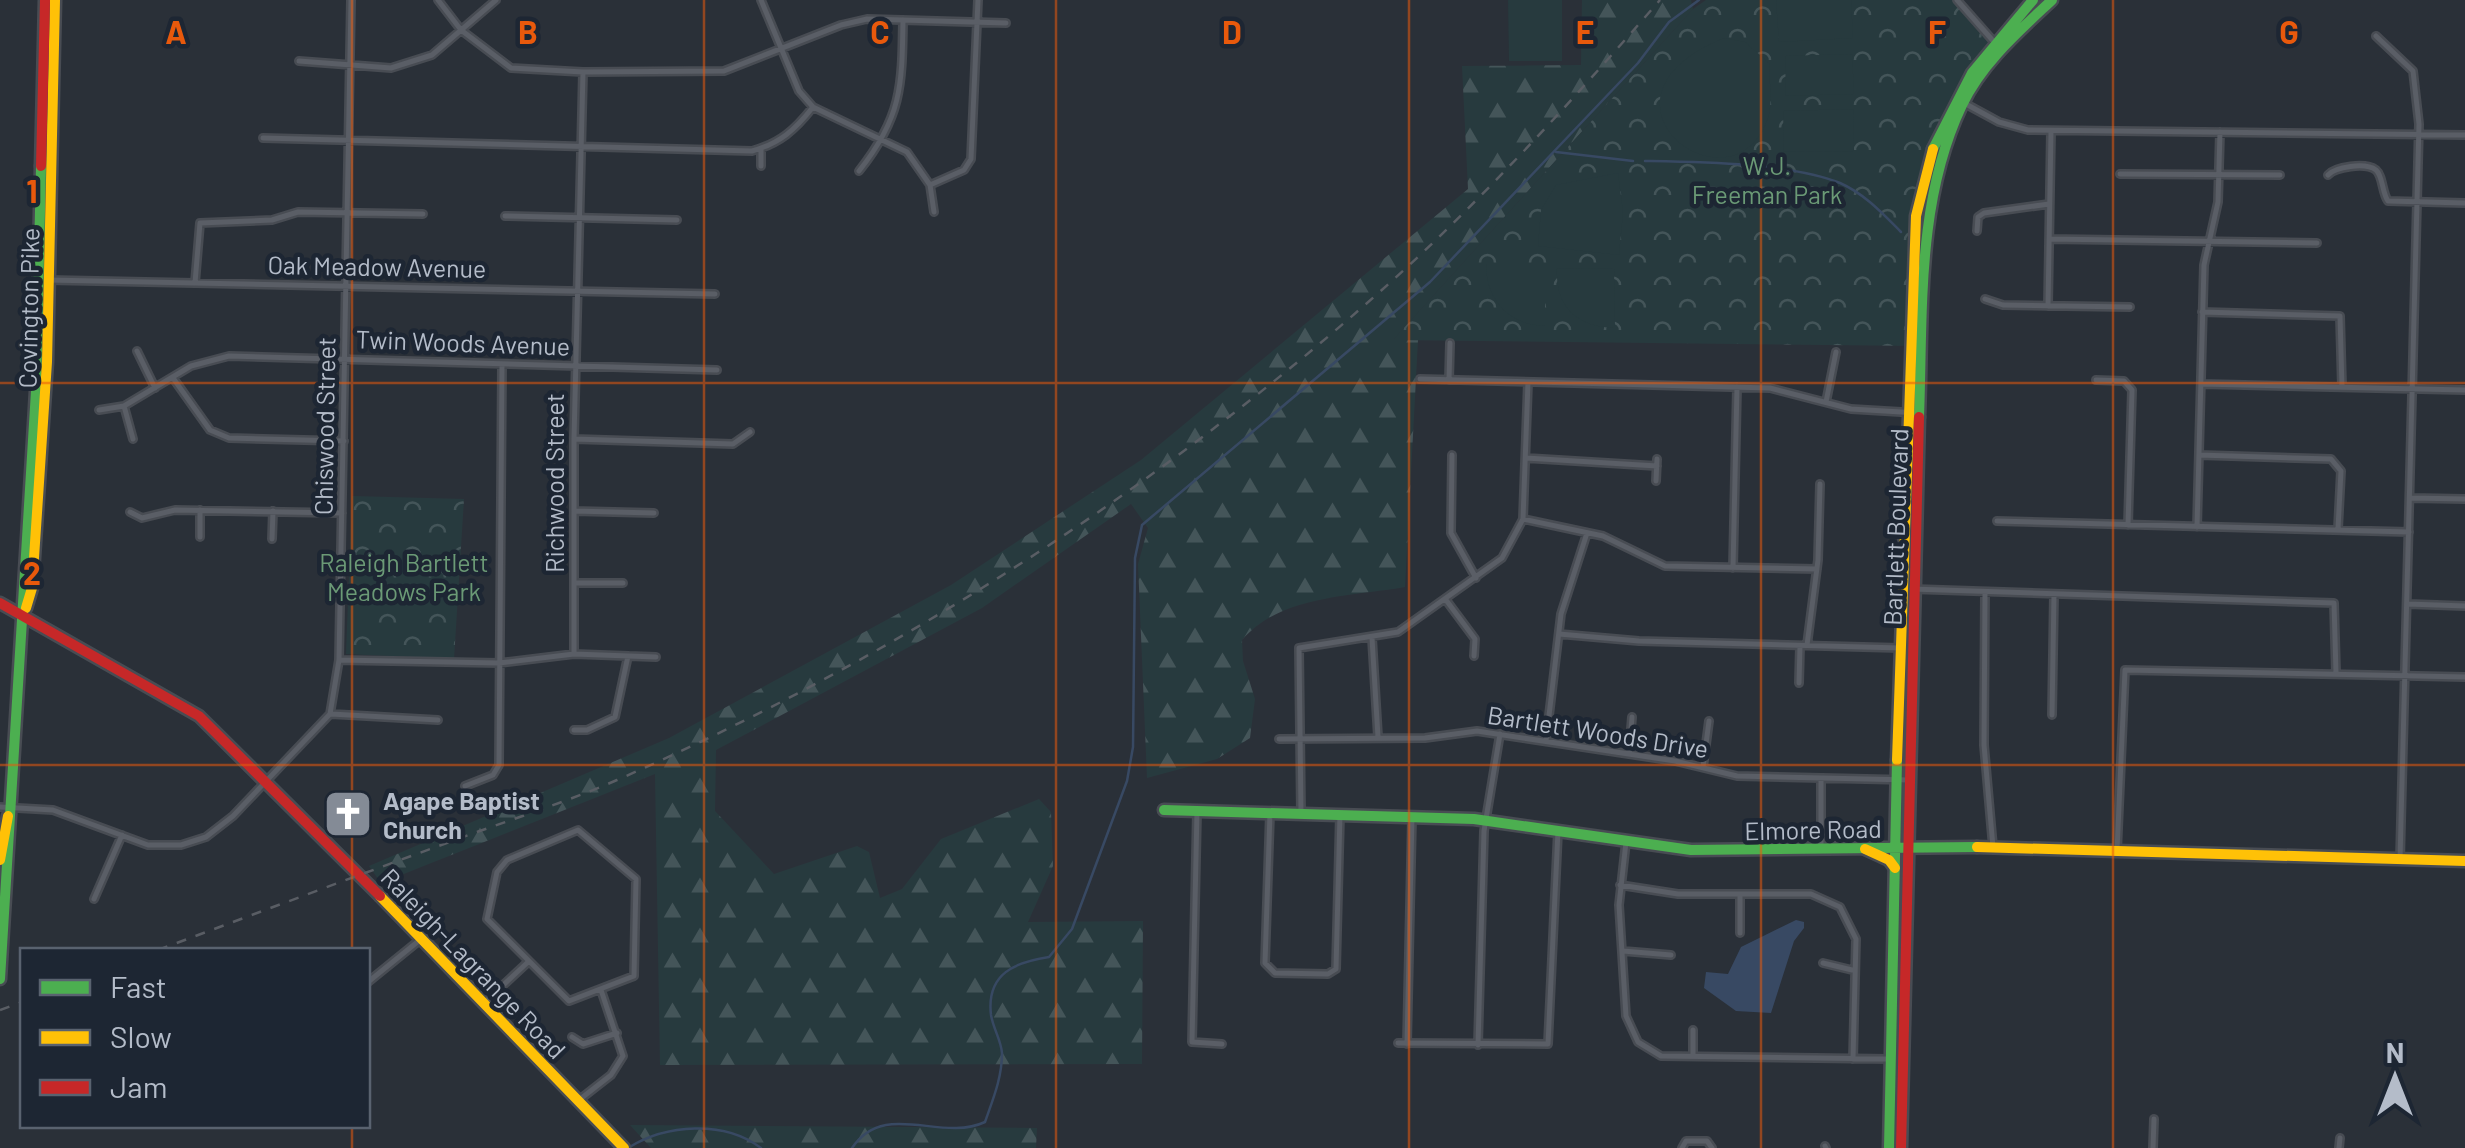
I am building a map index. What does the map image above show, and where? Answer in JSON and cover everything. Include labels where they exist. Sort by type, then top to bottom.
[{"type":"main road","name":"Covington Pike","points":[[0,860],[24,616],[32,588],[42,450],[45,0]]},
{"type":"main road","name":"Covington Pike","points":[[44,280],[54,0]]},
{"type":"main road","name":"Bartlett Boulevard","points":[[1898,1095],[1912,413],[1927,224],[1958,100],[1997,45],[2035,3],[2052,0]]},
{"type":"main road","name":"Bartlett Boulevard","points":[[1906,648],[1912,589],[1912,413]]},
{"type":"main road","name":"Raleigh-Lagrange Road","points":[[0,603],[198,716],[268,780],[621,1145]]},
{"type":"main road","name":"Bartlett Boulevard","points":[[1898,1095],[1893,1059],[1900,971],[1897,872],[1903,848],[1898,825],[1904,780]]},
{"type":"main road","name":"Covington Pike","points":[[0,978],[12,838],[5,808]]},
{"type":"main road","name":"Elmore Road","points":[[1164,810],[1485,820],[1691,850],[1993,847],[2465,861]]},
{"type":"main road","points":[[1874,847],[1898,825]]},
{"type":"main road","points":[[1860,847],[1889,860],[1897,872]]},
{"type":"main road","points":[[1896,1142],[1898,1095]]},
{"type":"street","name":"Chiswood Street","points":[[330,714],[339,660],[351,0]]},
{"type":"street","points":[[438,0],[461,30],[510,68],[583,72],[704,74],[867,19],[1006,22]]},
{"type":"street","points":[[299,61],[391,68],[432,55],[496,0]]},
{"type":"street","points":[[761,0],[799,91],[812,107],[886,138],[907,152],[930,185],[934,212]]},
{"type":"street","points":[[930,185],[964,170],[972,159],[978,0]]},
{"type":"street","points":[[1957,0],[1997,45]]},
{"type":"street","points":[[859,171],[886,138],[902,85],[903,20]]},
{"type":"street","points":[[2376,36],[2412,71],[2419,135],[2400,860]]},
{"type":"street","name":"Richwood Street","points":[[574,654],[575,366],[583,72]]},
{"type":"street","points":[[1958,100],[2008,126],[2050,131],[2465,135]]},
{"type":"street","points":[[263,138],[761,148],[795,130],[812,107]]},
{"type":"street","points":[[2048,306],[2050,131]]},
{"type":"street","points":[[2197,527],[2202,312],[2220,174],[2220,132]]},
{"type":"street","points":[[761,148],[762,166]]},
{"type":"street","points":[[2328,175],[2337,168],[2373,169],[2388,201],[2465,202]]},
{"type":"street","points":[[2120,174],[2280,175]]},
{"type":"street","points":[[1977,230],[1981,214],[2049,204]]},
{"type":"street","points":[[195,283],[200,223],[350,211],[423,214]]},
{"type":"street","points":[[505,216],[678,220]]},
{"type":"street","points":[[2049,240],[2317,242]]},
{"type":"street","name":"Oak Meadow Avenue","points":[[44,280],[347,283],[715,294]]},
{"type":"street","points":[[1985,299],[1998,305],[2130,307]]},
{"type":"street","points":[[2202,312],[2340,316],[2342,387]]},
{"type":"street","points":[[1449,380],[1450,343]]},
{"type":"street","points":[[137,351],[155,388]]},
{"type":"street","points":[[1826,402],[1836,352]]},
{"type":"street","name":"Twin Woods Avenue","points":[[99,410],[124,406],[191,366],[229,356],[718,370]]},
{"type":"street","points":[[465,786],[493,775],[498,765],[502,364]]},
{"type":"street","points":[[173,378],[210,430],[229,438],[344,441]]},
{"type":"street","points":[[1420,379],[1776,388],[1860,410],[1912,413]]},
{"type":"street","points":[[2096,380],[2124,381],[2132,390],[2128,525]]},
{"type":"street","points":[[1300,814],[1299,648],[1372,638],[1408,628],[1502,558],[1523,519],[1528,382]]},
{"type":"street","points":[[2201,384],[2465,390]]},
{"type":"street","points":[[1732,568],[1737,386]]},
{"type":"street","points":[[124,406],[134,439]]},
{"type":"street","points":[[574,439],[733,444],[742,442],[750,432]]},
{"type":"street","points":[[2199,455],[2331,458],[2341,471],[2338,530]]},
{"type":"street","points":[[1452,456],[1451,533],[1476,578]]},
{"type":"street","points":[[1526,458],[1657,462],[1656,481]]},
{"type":"street","points":[[1799,683],[1817,569],[1820,484]]},
{"type":"street","points":[[2411,498],[2465,500]]},
{"type":"street","points":[[130,512],[142,518],[200,510],[342,512]]},
{"type":"street","points":[[200,510],[200,537]]},
{"type":"street","points":[[272,539],[273,510]]},
{"type":"street","points":[[574,510],[654,513]]},
{"type":"street","points":[[1523,519],[1611,539],[1660,564],[1817,569]]},
{"type":"street","points":[[1997,521],[2410,532]]},
{"type":"street","points":[[1546,741],[1564,602],[1587,532]]},
{"type":"street","points":[[574,583],[623,584]]},
{"type":"street","points":[[1912,589],[2334,603],[2336,674]]},
{"type":"street","points":[[1985,592],[1984,744],[1993,847]]},
{"type":"street","points":[[2052,715],[2054,594]]},
{"type":"street","points":[[1446,600],[1474,639],[1474,656]]},
{"type":"street","points":[[2408,604],[2465,606]]},
{"type":"street","points":[[1559,634],[1906,648]]},
{"type":"street","points":[[1372,638],[1378,737]]},
{"type":"street","points":[[339,660],[499,664],[574,654],[656,657]]},
{"type":"street","points":[[574,730],[587,730],[616,718],[628,656]]},
{"type":"street","points":[[2117,851],[2125,670],[2465,678]]},
{"type":"street","points":[[5,808],[53,810],[148,845],[181,846],[206,836],[268,780],[330,714],[438,720]]},
{"type":"street","points":[[1630,754],[1632,717]]},
{"type":"street","points":[[1703,767],[1710,721]]},
{"type":"street","name":"Bartlett Woods Drive","points":[[1279,739],[1425,738],[1468,731],[1630,754],[1742,776],[1904,780]]},
{"type":"street","points":[[1478,1045],[1485,820],[1500,734]]},
{"type":"street","points":[[1821,778],[1821,849]]},
{"type":"street","points":[[1198,811],[1192,1042],[1222,1044]]},
{"type":"street","points":[[1270,813],[1266,968],[1275,973],[1334,972],[1340,814]]},
{"type":"street","points":[[1407,1044],[1412,816]]},
{"type":"street","points":[[578,830],[636,879],[634,976],[601,990],[569,1001],[487,918],[497,872],[507,860],[578,830]]},
{"type":"street","points":[[1398,1044],[1548,1044],[1558,831]]},
{"type":"street","points":[[94,899],[122,836]]},
{"type":"street","points":[[1626,842],[1620,884],[1627,1022],[1635,1038],[1647,1049],[1661,1056],[1893,1059]]},
{"type":"street","points":[[1620,884],[1678,894],[1811,894],[1840,906],[1856,939],[1852,970],[1853,1059]]},
{"type":"street","points":[[1740,894],[1740,932]]},
{"type":"street","points":[[370,980],[422,939]]},
{"type":"street","points":[[1623,951],[1671,955]]},
{"type":"street","points":[[485,1002],[528,962]]},
{"type":"street","points":[[1823,963],[1852,970]]},
{"type":"street","points":[[580,1100],[623,1056],[601,990]]},
{"type":"street","points":[[1692,1030],[1693,1055]]},
{"type":"street","points":[[572,1038],[583,1044],[617,1033]]},
{"type":"street","points":[[2154,1119],[2154,1148]]},
{"type":"street","points":[[2339,1148],[2340,1138]]},
{"type":"street","points":[[1682,1148],[1686,1141],[1707,1140],[1712,1148]]},
{"type":"green space","points":[[1508,0],[1562,0],[1562,61],[1509,61]]},
{"type":"green space","points":[[1582,0],[1691,0],[1693,9],[1394,339],[1418,340],[1405,587],[1296,606],[1258,625],[1242,640],[1243,661],[1255,699],[1250,738],[1217,759],[1147,778],[1138,564],[1148,528],[1131,504],[982,608],[716,750],[715,811],[774,874],[857,846],[869,852],[880,898],[902,889],[941,839],[1039,799],[1051,812],[1053,866],[1028,922],[1143,921],[1142,1064],[660,1065],[655,774],[381,883],[369,866],[669,738],[951,585],[1141,460],[1468,189],[1462,66],[1581,65]]},
{"type":"green space","name":"W.J. Freeman Park","points":[[1706,0],[1957,0],[2001,48],[1952,127],[1927,225],[1921,346],[1393,340],[1693,9]]},
{"type":"green space","points":[[1776,0],[1851,0],[1853,38],[1779,42]]},
{"type":"green space","points":[[1724,38],[1745,42],[1769,63],[1771,98],[1768,118],[1750,146],[1725,157],[1699,154],[1676,140],[1662,117],[1662,91],[1681,63]]},
{"type":"green space","points":[[1852,54],[1854,94],[1786,96],[1785,56]]},
{"type":"green space","points":[[1853,109],[1854,151],[1784,152],[1783,111]]},
{"type":"green space","points":[[1618,173],[1623,212],[1619,255],[1538,246],[1541,210],[1556,185]]},
{"type":"green space","points":[[1486,264],[1545,264],[1545,326],[1521,321],[1502,308],[1490,289]]},
{"type":"green space","points":[[1557,268],[1614,269],[1615,328],[1590,324],[1571,313],[1560,294]]},
{"type":"green space","name":"Raleigh Bartlett Meadows Park","points":[[352,496],[464,499],[454,659],[346,654]]},
{"type":"green space","points":[[630,1125],[1037,1128],[1036,1148],[651,1148]]},
{"type":"water","points":[[1796,920],[1804,922],[1804,928],[1794,941],[1771,1013],[1736,1011],[1704,988],[1706,972],[1728,974],[1741,947]]},
{"type":"waterway","points":[[852,1148],[880,1126],[950,1128],[985,1122],[1002,1062],[991,1015],[993,989],[1015,966],[1049,957],[1072,929],[1127,781],[1133,747],[1135,558],[1142,525],[1430,282],[1638,63],[1669,22],[1699,0]]},
{"type":"waterway","points":[[1556,152],[1633,161]]},
{"type":"waterway","points":[[1645,161],[1744,165],[1820,176],[1858,193],[1901,232]]},
{"type":"waterway","points":[[628,1148],[660,1134],[695,1128],[730,1133],[761,1148]]},
{"type":"railway","points":[[163,948],[617,780],[828,677],[1031,557],[1224,421],[1404,270],[1536,138],[1660,0]]},
{"type":"railway","points":[[0,1010],[20,1003]]},
{"type":"traffic: fast","points":[[1933,149],[1972,73],[2033,0]]},
{"type":"traffic: fast","points":[[1919,417],[1929,218],[1947,142],[1980,75],[2052,0]]},
{"type":"traffic: fast","points":[[0,979],[36,391],[41,166]]},
{"type":"traffic: fast","points":[[1889,1148],[1897,760]]},
{"type":"traffic: fast","points":[[1164,810],[1474,819],[1691,850],[1977,847]]},
{"type":"traffic: slow","points":[[26,608],[32,588],[47,362],[55,0]]},
{"type":"traffic: slow","points":[[1897,760],[1916,216],[1933,149]]},
{"type":"traffic: slow","points":[[0,860],[8,816]]},
{"type":"traffic: slow","points":[[1977,847],[2465,861]]},
{"type":"traffic: slow","points":[[1865,849],[1889,860],[1895,868]]},
{"type":"traffic: slow","points":[[380,896],[624,1148]]},
{"type":"traffic: jam","points":[[41,166],[45,0]]},
{"type":"traffic: jam","points":[[1901,1148],[1919,417]]},
{"type":"traffic: jam","points":[[0,603],[199,716],[380,896]]},
{"type":"place","name":"Agape Baptist Church","points":[[348,814]]}]
